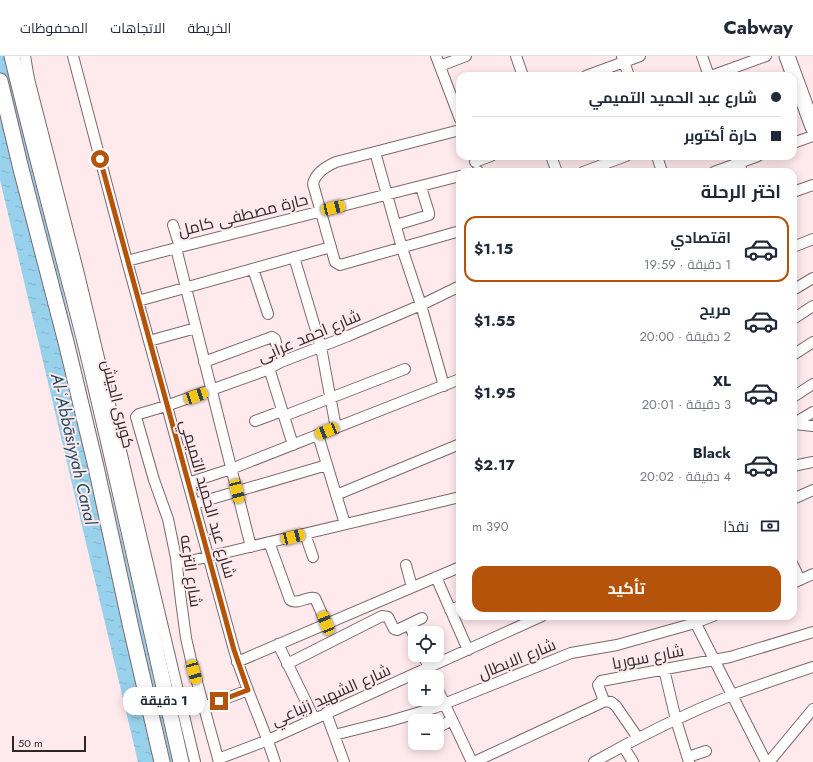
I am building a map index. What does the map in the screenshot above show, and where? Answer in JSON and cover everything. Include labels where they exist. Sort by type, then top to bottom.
[{"type":"main road","name":"كوبرى الجيش","points":[[12,56],[112,454],[181,762]]},
{"type":"main road","points":[[787,56],[791,72]]},
{"type":"main road","points":[[797,56],[813,100]]},
{"type":"main road","points":[[0,81],[96,467],[162,762]]},
{"type":"main road","points":[[797,93],[813,127]]},
{"type":"street","points":[[25,56],[29,80],[79,274],[195,762]]},
{"type":"street","name":"شارع عبد الحميد التميمي","points":[[73,56],[166,406],[237,662],[268,740],[275,762]]},
{"type":"street","points":[[456,108],[438,61],[466,56]]},
{"type":"street","points":[[516,56],[522,72]]},
{"type":"street","points":[[595,72],[623,59],[640,56]]},
{"type":"street","points":[[702,56],[708,72]]},
{"type":"street","points":[[721,72],[766,56]]},
{"type":"street","points":[[623,59],[628,72]]},
{"type":"street","points":[[456,131],[330,164],[316,177],[313,184],[335,262],[340,265],[456,232]]},
{"type":"street","points":[[797,142],[813,136]]},
{"type":"street","points":[[375,152],[402,248],[421,305],[444,386]]},
{"type":"street","points":[[476,167],[486,160]]},
{"type":"street","points":[[593,168],[615,160]]},
{"type":"street","points":[[726,168],[748,160]]},
{"type":"street","name":"حارة مصطفى كامل","points":[[127,261],[320,211],[387,196],[456,177]]},
{"type":"street","points":[[797,191],[813,185]]},
{"type":"street","points":[[396,225],[429,215],[421,187]]},
{"type":"street","points":[[173,225],[211,391],[251,547]]},
{"type":"street","points":[[797,245],[813,239]]},
{"type":"street","points":[[138,301],[331,247]]},
{"type":"street","points":[[294,257],[320,347],[336,428]]},
{"type":"street","points":[[253,269],[268,314]]},
{"type":"street","points":[[797,288],[813,278]]},
{"type":"street","name":"شارع احمد عرابى","points":[[166,406],[211,391],[348,336],[421,305],[456,288]]},
{"type":"street","points":[[797,316],[813,306]]},
{"type":"street","points":[[149,341],[196,328]]},
{"type":"street","points":[[204,362],[272,337],[274,339],[281,362]]},
{"type":"street","points":[[797,352],[813,342]]},
{"type":"street","points":[[269,368],[293,445]]},
{"type":"street","points":[[255,421],[330,398],[405,369]]},
{"type":"street","points":[[188,483],[231,469],[456,381]]},
{"type":"street","points":[[797,394],[813,384]]},
{"type":"street","name":"شارع الترعه","points":[[166,406],[139,414],[136,419],[154,480],[167,515],[177,564],[180,601],[186,638],[219,760]]},
{"type":"street","points":[[797,422],[813,412]]},
{"type":"street","points":[[797,424],[813,426]]},
{"type":"street","points":[[318,435],[345,524]]},
{"type":"street","points":[[336,495],[456,446]]},
{"type":"street","points":[[797,465],[813,462]]},
{"type":"street","points":[[194,504],[327,465]]},
{"type":"street","points":[[797,497],[813,490]]},
{"type":"street","points":[[177,564],[456,498]]},
{"type":"street","points":[[305,534],[313,558]]},
{"type":"street","points":[[269,542],[290,600],[295,602],[312,597],[315,598],[326,623]]},
{"type":"street","points":[[406,565],[412,587]]},
{"type":"street","points":[[237,662],[456,569]]},
{"type":"street","points":[[797,581],[813,574]]},
{"type":"street","points":[[436,577],[468,650]]},
{"type":"street","points":[[450,610],[456,608]]},
{"type":"street","points":[[287,664],[382,616],[388,617],[395,630],[399,630],[422,618]]},
{"type":"street","name":"شارع الشهيد زنباعي","points":[[432,670],[528,620]]},
{"type":"street","points":[[693,620],[767,762],[811,716]]},
{"type":"street","name":"شارع الابطال","points":[[334,735],[402,718],[445,704],[571,653],[617,645],[693,620]]},
{"type":"street","name":"شارع سوريا","points":[[603,701],[598,685],[599,682],[730,657],[813,632]]},
{"type":"street","points":[[278,644],[314,718]]},
{"type":"street","points":[[594,762],[622,746],[676,720],[732,696],[813,667]]},
{"type":"street","points":[[664,669],[676,720],[688,759],[706,751]]},
{"type":"street","name":"شارع الشهيد زنباعي","points":[[219,760],[268,740],[314,718],[408,680]]},
{"type":"street","points":[[204,707],[248,690]]},
{"type":"street","points":[[445,704],[473,762],[603,701],[611,702],[616,706],[638,738]]},
{"type":"street","points":[[326,713],[344,762]]},
{"type":"street","points":[[444,724],[452,720]]},
{"type":"street","points":[[622,746],[633,762]]},
{"type":"water","name":"Al-ʿAbbāsiyyah Canal","points":[[0,56],[7,56],[175,762],[138,762],[0,180]]},
{"type":"route","points":[[100,159],[234,650],[248,690],[219,701]]}]
